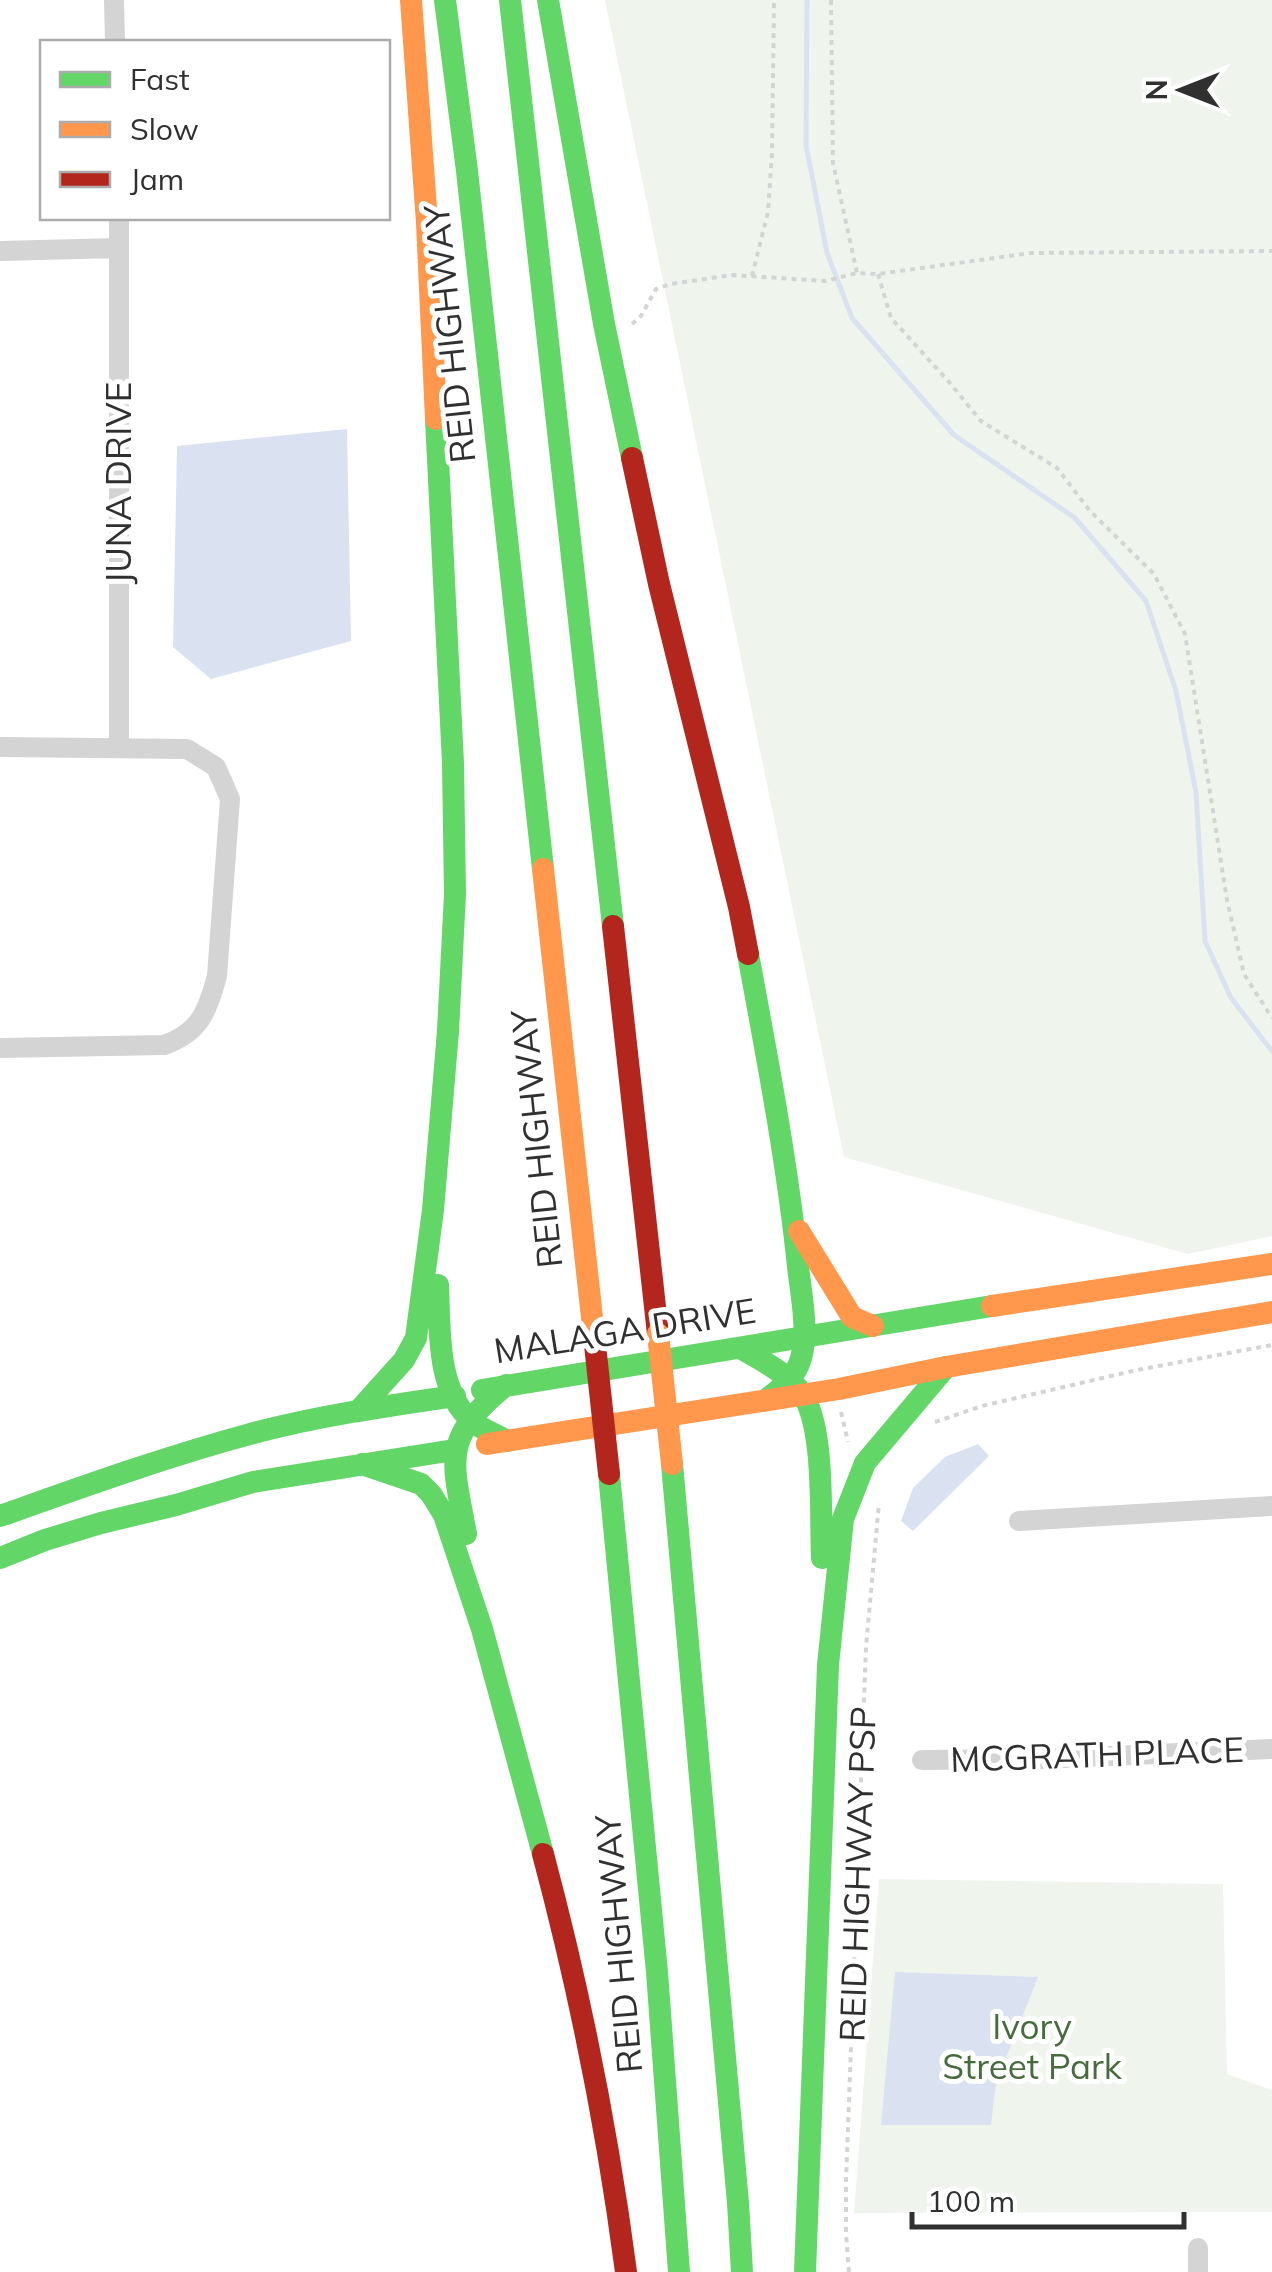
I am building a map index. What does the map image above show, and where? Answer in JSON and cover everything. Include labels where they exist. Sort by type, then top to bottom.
[{"type":"main road","points":[[358,1410],[404,1360],[416,1338],[433,1210],[455,894],[453,763],[428,223],[411,0]]},
{"type":"main road","name":"REID HIGHWAY","points":[[445,0],[470,190],[609,1474],[648,1866],[679,2272]]},
{"type":"main road","points":[[510,0],[672,1464],[742,2272]]},
{"type":"main road","points":[[548,0],[604,324],[659,584],[739,907],[768,1060],[793,1222],[805,1336],[795,1388]]},
{"type":"main road","points":[[433,1210],[443,1368],[469,1420],[507,1440]]},
{"type":"main road","points":[[793,1222],[852,1318],[873,1326]]},
{"type":"main road","name":"MALAGA DRIVE","points":[[0,1516],[250,1434],[358,1410],[1272,1264]]},
{"type":"main road","points":[[0,1558],[101,1523],[253,1482],[767,1398],[795,1388],[839,1389],[1272,1312]]},
{"type":"main road","points":[[740,1348],[770,1366],[795,1388],[813,1420],[828,1665]]},
{"type":"main road","points":[[805,2272],[828,1665],[843,1519],[865,1462],[946,1367]]},
{"type":"main road","points":[[482,1629],[454,1450],[469,1420],[506,1385]]},
{"type":"main road","points":[[362,1464],[420,1484],[444,1515],[454,1540],[562,1925],[615,2189],[626,2272]]},
{"type":"street","points":[[114,0],[115,40]]},
{"type":"street","name":"JUNA DRIVE","points":[[119,220],[119,748]]},
{"type":"street","points":[[0,251],[119,248]]},
{"type":"street","points":[[0,747],[187,750],[216,767],[230,799],[217,976],[198,1024],[183,1038],[164,1045],[0,1048]]},
{"type":"street","points":[[1019,1520],[1272,1506]]},
{"type":"street","name":"MCGRATH PLACE","points":[[922,1760],[1272,1749]]},
{"type":"street","points":[[1198,2248],[1198,2272]]},
{"type":"path","points":[[752,276],[768,212],[774,0]]},
{"type":"path","points":[[830,0],[834,163],[857,273]]},
{"type":"path","points":[[624,330],[641,316],[656,289],[734,274],[825,281],[857,273],[878,274],[1031,253],[1272,250]]},
{"type":"path","points":[[878,274],[892,318],[981,421],[1057,468],[1090,511],[1154,574],[1185,634],[1228,900],[1244,974],[1272,1018]]},
{"type":"path","points":[[923,1428],[982,1406],[1272,1344]]},
{"type":"path","points":[[839,1389],[842,1418]]},
{"type":"path","name":"REID HIGHWAY PSP","points":[[849,2272],[846,2218],[866,1647],[880,1493]]},
{"type":"green space","points":[[605,0],[1272,0],[1272,1236],[1188,1254],[844,1157]]},
{"type":"green space","name":"Ivory Street Park","points":[[879,1879],[1223,1884],[1227,2074],[1272,2090],[1272,2212],[854,2213]]},
{"type":"water","points":[[347,429],[351,641],[211,679],[173,647],[177,446]]},
{"type":"water","points":[[978,1444],[989,1456],[913,1531],[901,1521],[913,1488],[945,1457]]},
{"type":"water","points":[[895,1972],[1038,1977],[996,2083],[991,2125],[881,2125]]},
{"type":"waterway","points":[[807,0],[806,145],[827,253],[852,318],[954,435],[1075,518],[1146,601],[1176,691],[1196,792],[1205,941],[1231,998],[1272,1051]]},
{"type":"traffic: fast","points":[[445,0],[543,869]]},
{"type":"traffic: fast","points":[[510,0],[613,926]]},
{"type":"traffic: fast","points":[[548,0],[604,324],[632,458]]},
{"type":"traffic: fast","points":[[359,1410],[404,1360],[416,1338],[433,1210],[448,1031],[455,894],[453,763],[436,419]]},
{"type":"traffic: fast","points":[[748,954],[782,1148],[804,1324],[799,1365],[767,1399]]},
{"type":"traffic: fast","points":[[438,1285],[442,1358],[452,1393],[472,1421],[507,1441]]},
{"type":"traffic: fast","points":[[482,1390],[992,1306]]},
{"type":"traffic: fast","points":[[740,1348],[790,1380],[810,1410],[818,1451],[822,1558]]},
{"type":"traffic: fast","points":[[805,2272],[828,1665],[843,1519],[865,1463],[946,1367]]},
{"type":"traffic: fast","points":[[466,1534],[457,1486],[456,1451],[470,1420],[506,1385]]},
{"type":"traffic: fast","points":[[0,1516],[155,1462],[250,1434],[455,1396]]},
{"type":"traffic: fast","points":[[0,1558],[101,1523],[253,1482],[454,1450]]},
{"type":"traffic: fast","points":[[362,1464],[421,1484],[444,1515],[482,1629],[543,1854]]},
{"type":"traffic: fast","points":[[672,1464],[742,2272]]},
{"type":"traffic: fast","points":[[609,1474],[657,1972],[679,2272]]},
{"type":"traffic: slow","points":[[411,0],[436,419]]},
{"type":"traffic: slow","points":[[543,869],[595,1345]]},
{"type":"traffic: slow","points":[[799,1231],[852,1317],[873,1326]]},
{"type":"traffic: slow","points":[[992,1306],[1272,1264]]},
{"type":"traffic: slow","points":[[487,1444],[839,1389],[1272,1312]]},
{"type":"traffic: slow","points":[[658,1334],[672,1464]]},
{"type":"traffic: jam","points":[[632,458],[748,954]]},
{"type":"traffic: jam","points":[[613,926],[658,1334]]},
{"type":"traffic: jam","points":[[595,1345],[609,1474]]},
{"type":"traffic: jam","points":[[543,1854],[591,2062],[626,2272]]}]
